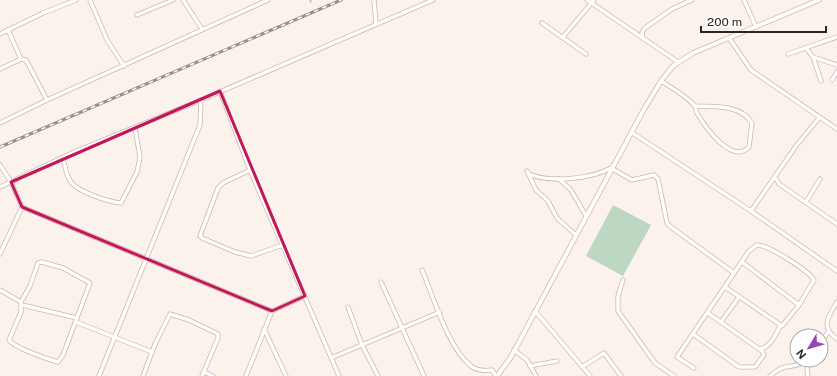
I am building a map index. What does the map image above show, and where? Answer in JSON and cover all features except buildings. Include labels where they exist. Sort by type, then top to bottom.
[{"type":"street","points":[[0,34],[43,12],[76,0]]},
{"type":"street","points":[[90,0],[107,40],[124,66]]},
{"type":"street","points":[[137,15],[173,0]]},
{"type":"street","points":[[183,0],[202,29]]},
{"type":"street","points":[[0,123],[47,100],[268,0]]},
{"type":"street","points":[[374,0],[376,24]]},
{"type":"street","points":[[0,187],[63,158],[432,0]]},
{"type":"street","points":[[643,39],[642,32],[645,28],[672,9],[692,0]]},
{"type":"street","points":[[744,0],[756,27]]},
{"type":"street","points":[[422,270],[458,355],[470,366],[479,370],[492,370],[496,376],[514,350],[631,132],[661,81],[678,62],[729,38],[819,0]]},
{"type":"street","points":[[563,38],[591,1],[643,39],[678,62]]},
{"type":"street","points":[[542,23],[586,54]]},
{"type":"street","points":[[8,30],[21,59]]},
{"type":"street","points":[[788,54],[837,37]]},
{"type":"street","points":[[729,38],[751,70],[837,130]]},
{"type":"street","points":[[806,48],[813,57],[820,81]]},
{"type":"street","points":[[813,57],[837,65]]},
{"type":"street","points":[[0,69],[21,59],[26,60],[47,100]]},
{"type":"street","points":[[832,80],[837,72]]},
{"type":"street","points":[[661,81],[686,97],[695,106],[697,112],[718,141],[736,153],[743,152],[749,147],[752,124],[745,115],[730,108],[695,106]]},
{"type":"street","points":[[220,91],[250,170],[339,376]]},
{"type":"street","points":[[99,376],[144,260],[200,125],[201,100]]},
{"type":"street","points":[[751,211],[819,118]]},
{"type":"street","points":[[63,158],[70,180],[77,188],[99,197],[121,203],[137,172],[140,157],[135,128]]},
{"type":"street","points":[[631,132],[751,211],[837,271]]},
{"type":"street","points":[[0,165],[11,182],[22,208],[272,312]]},
{"type":"street","points":[[576,235],[557,218],[548,201],[536,190],[528,173],[540,179],[559,179],[604,172],[612,168]]},
{"type":"street","points":[[612,168],[632,180],[654,175],[656,177],[667,223],[734,273]]},
{"type":"street","points":[[250,170],[223,183],[218,188],[200,236],[235,252],[251,256],[283,245]]},
{"type":"street","points":[[775,177],[780,184],[837,224]]},
{"type":"street","points":[[559,179],[572,190],[586,216]]},
{"type":"street","points":[[806,202],[820,179]]},
{"type":"street","points":[[0,254],[22,208]]},
{"type":"street","points":[[0,239],[6,239]]},
{"type":"street","points":[[694,368],[677,357],[749,251],[757,245],[777,252],[812,277],[814,282],[784,326],[780,326],[767,347],[761,349]]},
{"type":"street","points":[[742,262],[799,305]]},
{"type":"street","points":[[38,263],[48,263],[70,272],[90,283],[76,320],[63,355],[60,360],[56,362],[10,342],[9,338],[20,315],[21,303],[30,286],[38,263]]},
{"type":"street","points":[[623,280],[618,296],[618,311],[655,363],[674,376]]},
{"type":"street","points":[[381,282],[424,376]]},
{"type":"street","points":[[725,287],[780,326]]},
{"type":"street","points":[[0,290],[21,303],[76,320],[115,338],[152,352]]},
{"type":"street","points":[[246,376],[272,312],[305,296]]},
{"type":"street","points":[[721,322],[739,297]]},
{"type":"street","points":[[827,328],[828,320],[837,302]]},
{"type":"street","points":[[348,307],[362,344],[378,376]]},
{"type":"street","points":[[535,311],[590,376]]},
{"type":"street","points":[[331,358],[440,312]]},
{"type":"street","points":[[693,334],[738,367],[754,367],[764,354],[761,349],[708,313]]},
{"type":"street","points":[[143,376],[169,314],[189,320],[216,332],[218,336],[203,374],[213,376]]},
{"type":"street","points":[[264,329],[286,376]]},
{"type":"street","points":[[829,333],[837,339]]},
{"type":"street","points":[[514,350],[524,357],[536,376]]},
{"type":"street","points":[[582,367],[604,353],[621,376]]},
{"type":"street","points":[[530,366],[557,361]]},
{"type":"street","points":[[770,376],[782,366],[789,366]]},
{"type":"highlighted area","points":[[220,91],[305,296],[272,311],[22,207],[11,182]]},
{"type":"green space","points":[[613,205],[651,225],[623,276],[586,256]]},
{"type":"railway","points":[[0,147],[341,0]]}]
